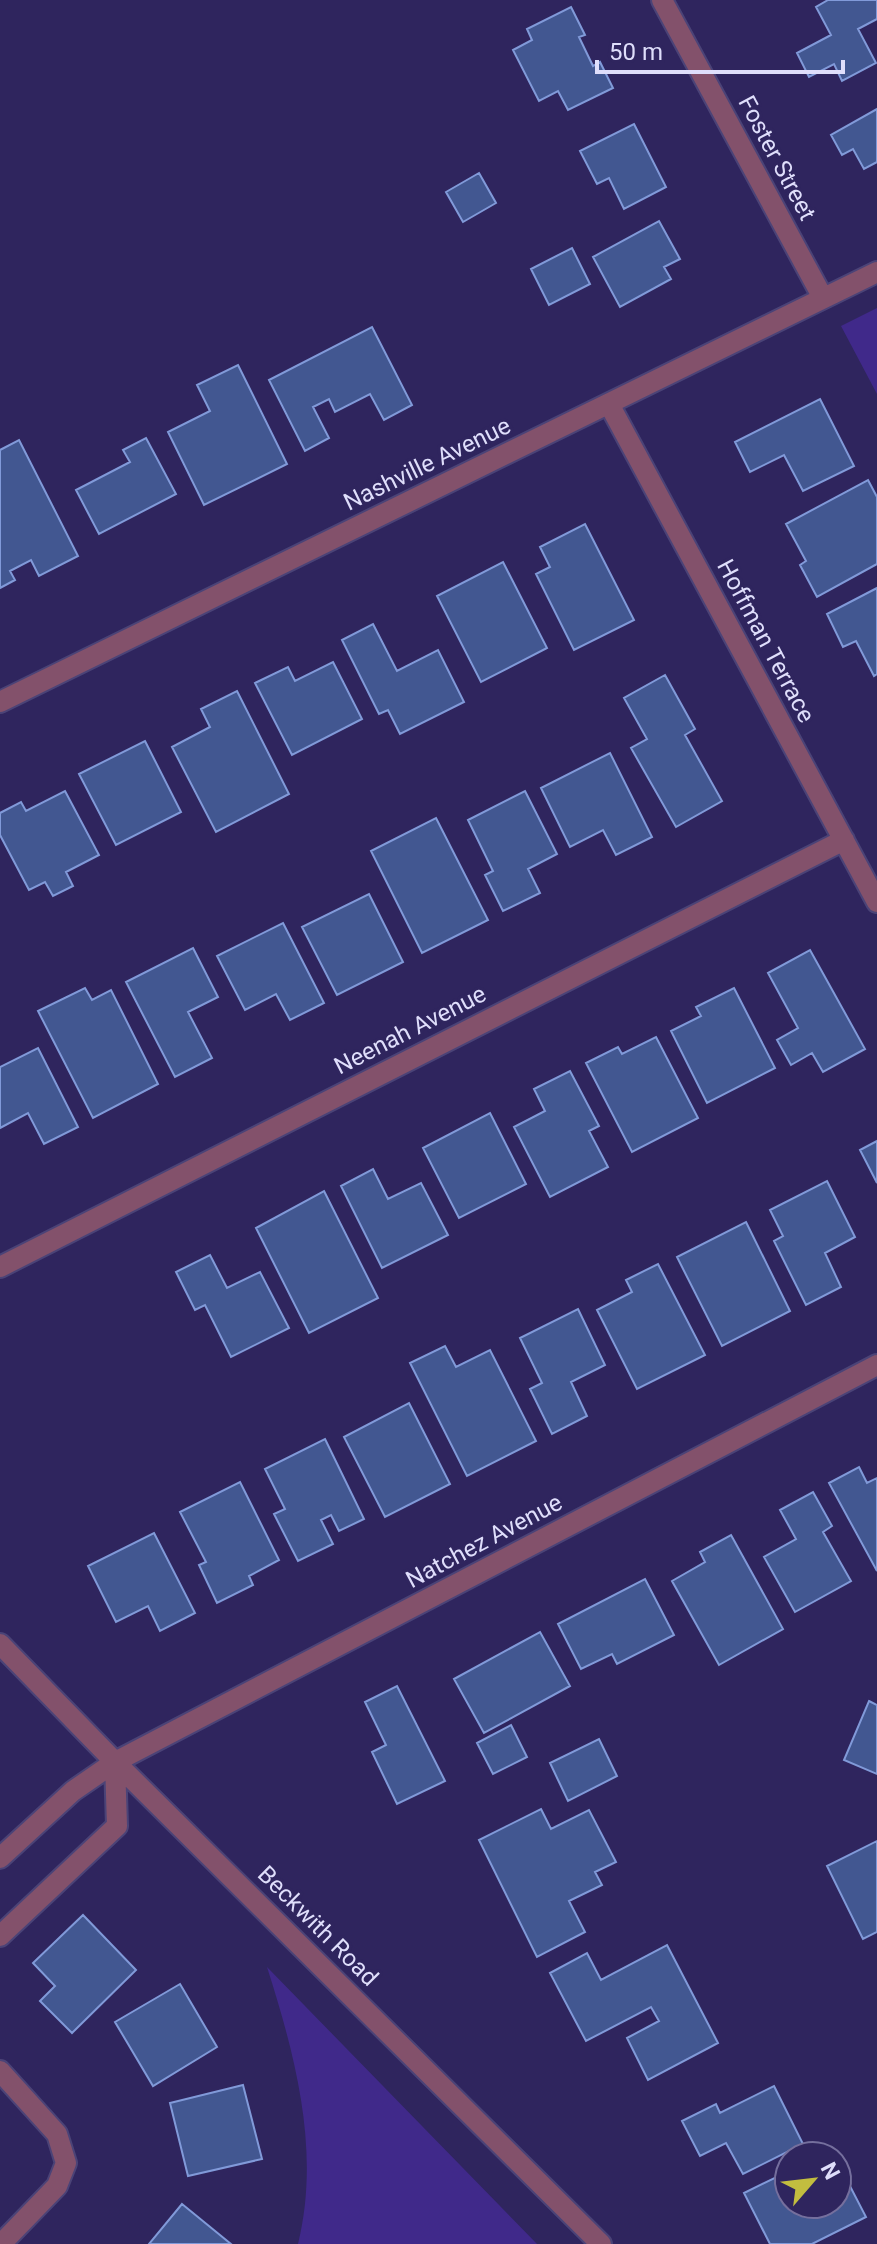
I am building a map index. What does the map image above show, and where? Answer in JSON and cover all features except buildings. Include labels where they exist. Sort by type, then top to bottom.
[{"type":"street","name":"Foster Street","points":[[662,0],[823,298]]},
{"type":"street","name":"Nashville Avenue","points":[[0,702],[877,272]]},
{"type":"street","name":"Hoffman Terrace","points":[[609,404],[877,902]]},
{"type":"street","name":"Neenah Avenue","points":[[0,1267],[844,840]]},
{"type":"street","name":"Natchez Avenue","points":[[0,1858],[73,1791],[115,1762],[877,1365]]},
{"type":"street","name":"Beckwith Road","points":[[0,1644],[601,2244]]},
{"type":"street","points":[[0,1936],[117,1826],[115,1762]]},
{"type":"street","points":[[0,2071],[57,2134],[66,2163],[57,2186],[1,2244]]},
{"type":"shaded area","points":[[877,308],[877,394],[841,326]]},
{"type":"shaded area","points":[[267,1967],[537,2244],[298,2244],[307,2174],[306,2139],[295,2069]]}]
